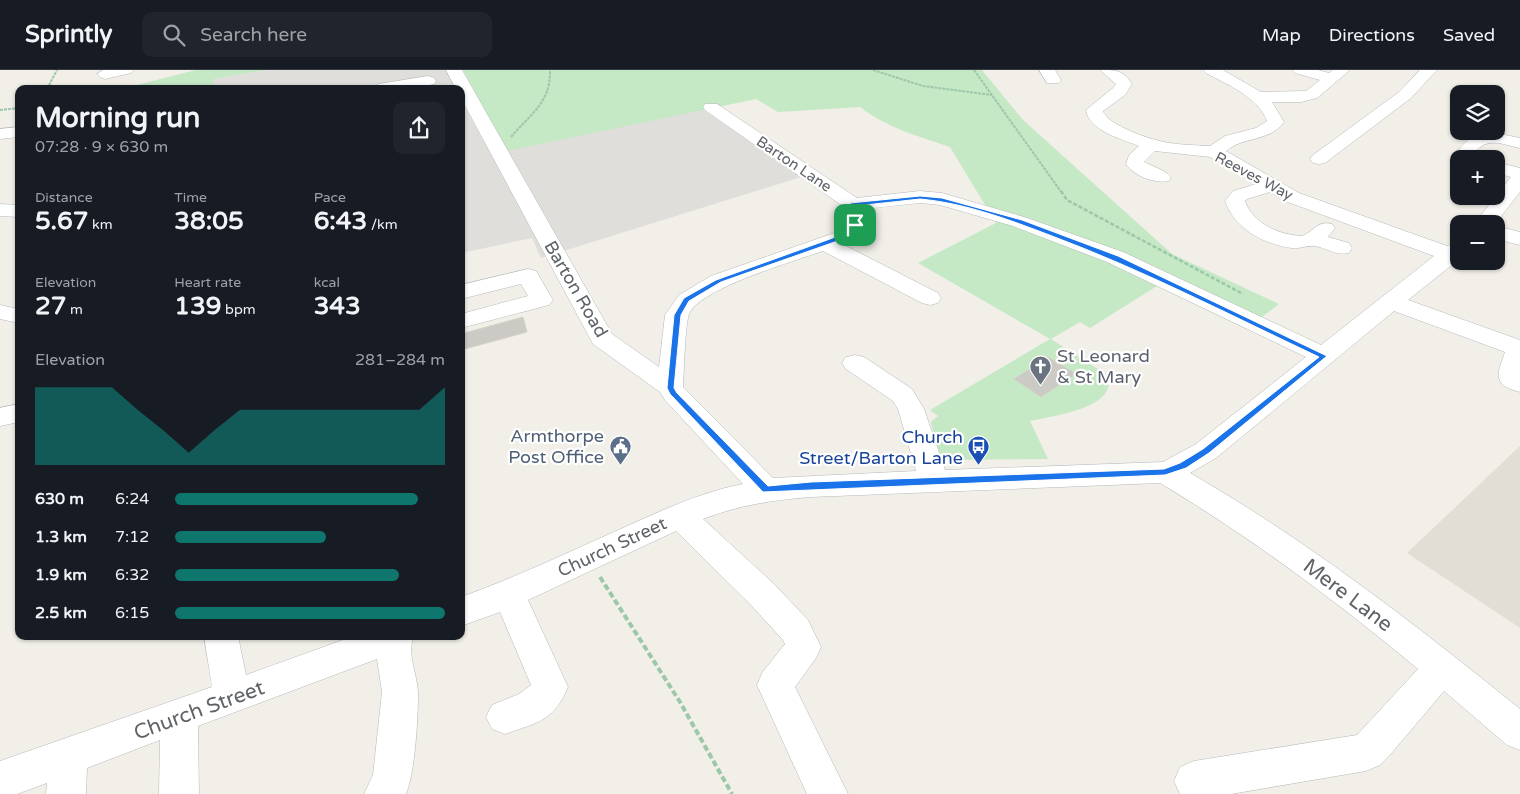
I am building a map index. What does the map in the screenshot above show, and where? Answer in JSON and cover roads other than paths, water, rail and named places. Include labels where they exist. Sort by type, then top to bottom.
[{"type":"street","points":[[106,76],[126,70]]},
{"type":"street","name":"Barton Road","points":[[454,70],[462,85]]},
{"type":"street","name":"Reeves Way","points":[[1108,70],[1121,79],[1124,84],[1118,94],[1101,103],[1094,110],[1095,116],[1105,125],[1151,145],[1214,152],[1292,197],[1313,206],[1450,250]]},
{"type":"street","points":[[1211,70],[1258,97],[1274,114],[1276,122],[1264,132],[1234,138],[1224,143],[1214,152]]},
{"type":"street","points":[[1300,70],[1336,74]]},
{"type":"street","points":[[1319,159],[1405,95],[1429,70]]},
{"type":"street","points":[[1258,97],[1301,97],[1311,95],[1336,74]]},
{"type":"street","points":[[404,85],[428,81]]},
{"type":"street","name":"Barton Road","points":[[465,90],[602,339],[670,388],[766,490]]},
{"type":"street","name":"Barton Lane","points":[[712,107],[852,204]]},
{"type":"street","points":[[0,134],[15,132]]},
{"type":"street","points":[[1468,150],[1472,143],[1479,139],[1496,138],[1520,142]]},
{"type":"street","points":[[1151,145],[1135,159],[1136,164],[1149,173],[1162,177]]},
{"type":"street","points":[[1505,170],[1520,174]]},
{"type":"street","points":[[1491,215],[1520,179]]},
{"type":"street","points":[[1272,186],[1240,195],[1235,201],[1236,208],[1246,221],[1274,236],[1298,241],[1319,233],[1341,248]]},
{"type":"street","points":[[670,388],[677,315],[687,300],[719,281],[844,236],[855,225],[858,216],[852,204],[920,198],[934,199],[1020,222],[1115,258],[1324,356]]},
{"type":"street","points":[[0,210],[15,211]]},
{"type":"street","points":[[1505,235],[1520,239]]},
{"type":"street","points":[[825,243],[930,298]]},
{"type":"street","points":[[1165,472],[1183,465],[1206,451],[1450,254]]},
{"type":"street","points":[[465,291],[528,276],[541,300],[465,320]]},
{"type":"street","points":[[1391,302],[1519,349],[1510,375],[1511,378],[1520,384]]},
{"type":"street","points":[[0,312],[15,315]]},
{"type":"street","points":[[855,363],[903,396],[911,409],[934,482]]},
{"type":"street","points":[[0,417],[15,414]]},
{"type":"street","name":"Church Street","points":[[465,610],[509,594],[680,516],[727,498],[766,490],[811,486],[1165,472]]},
{"type":"street","name":"Mere Lane","points":[[1165,472],[1229,509],[1324,575],[1443,667],[1520,732]]},
{"type":"street","points":[[680,516],[762,594],[796,630],[804,648],[775,685],[828,794]]},
{"type":"street","points":[[505,717],[543,700],[548,694],[550,687],[509,594]]},
{"type":"street","points":[[222,640],[232,698]]},
{"type":"street","name":"Church Street","points":[[0,781],[387,640]]},
{"type":"street","points":[[384,794],[392,780],[400,692],[395,640]]},
{"type":"street","points":[[1194,781],[1366,752],[1443,667]]},
{"type":"street","points":[[179,717],[179,794]]},
{"type":"street","points":[[66,794],[68,757]]},
{"type":"place","name":"St Leonard & St Mary","points":[[1041,385]]},
{"type":"place","name":"Armthorpe Post Office","points":[[620,465]]},
{"type":"place","name":"Church Street/Barton Lane","points":[[979,466]]}]
